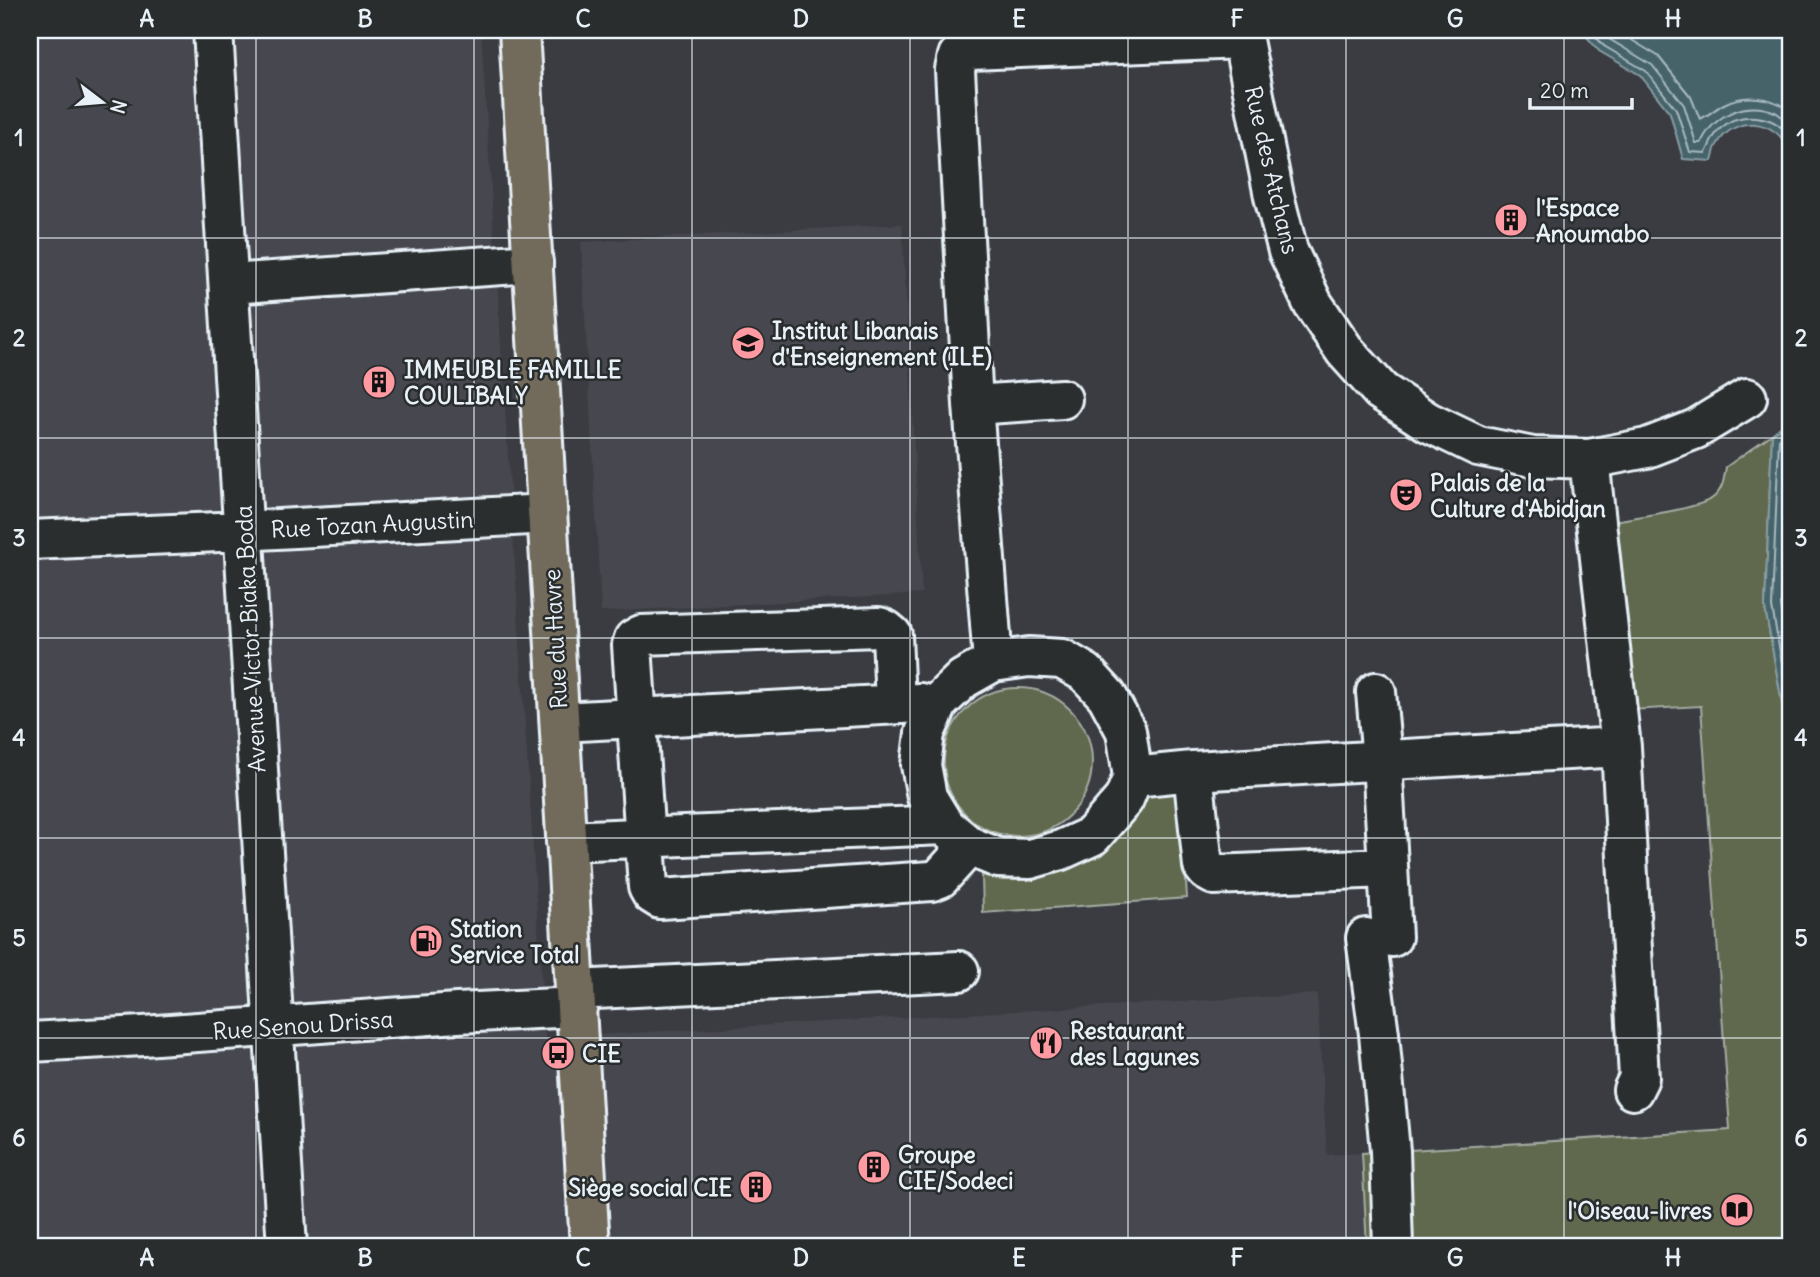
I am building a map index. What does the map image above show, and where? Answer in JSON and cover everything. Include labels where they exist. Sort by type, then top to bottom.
[{"type":"main road","name":"Rue du Havre","points":[[519,30],[590,1247]]},
{"type":"street","name":"Avenue Victor Biaka Boda","points":[[214,30],[286,1247]]},
{"type":"street","points":[[993,662],[973,405],[956,71],[958,56],[970,50],[1241,34]]},
{"type":"street","name":"Rue des Atchans","points":[[1241,34],[1288,251],[1313,304],[1345,351],[1381,391],[1428,422],[1478,446],[1533,457],[1589,459],[1647,448],[1696,429],[1747,398]]},
{"type":"street","points":[[229,284],[533,263]]},
{"type":"street","points":[[973,405],[1062,400]]},
{"type":"street","points":[[1589,459],[1621,747],[1639,1078],[1633,1090]]},
{"type":"street","name":"Rue Tozan Augustin","points":[[30,540],[547,514]]},
{"type":"street","points":[[895,704],[892,635],[879,627],[641,635],[634,639],[632,645],[648,887],[652,894],[660,899],[932,881],[940,878],[956,835]]},
{"type":"street","points":[[1029,657],[1062,659],[1086,673],[1107,695],[1126,731],[1133,777],[1124,799],[1092,836],[1061,850],[1030,859],[998,858],[956,835],[927,797],[921,765],[925,733],[939,702],[963,680],[993,662],[1029,657]]},
{"type":"street","points":[[1376,692],[1388,868],[1379,938],[1378,1034],[1390,1151],[1393,1247]]},
{"type":"street","points":[[560,722],[939,702]]},
{"type":"street","points":[[1133,777],[1194,771],[1621,747]]},
{"type":"street","points":[[1194,771],[1203,866],[1207,872],[1214,875],[1388,868]]},
{"type":"street","points":[[566,841],[956,835]]},
{"type":"street","name":"Rue Senou Drissa","points":[[30,1042],[457,1013],[576,999],[959,971]]},
{"type":"shaded area","points":[[30,30],[481,30],[545,1038],[1317,994],[1327,1155],[1362,1153],[1367,1247],[30,1247]]},
{"type":"shaded area","name":"Institut Libanais d'Enseignement (ILE)","points":[[902,224],[922,594],[601,612],[581,242]]},
{"type":"green space","points":[[1772,434],[1765,608],[1790,747],[1790,1247],[1367,1247],[1362,1153],[1730,1130],[1701,706],[1630,710],[1607,522],[1680,509],[1707,501],[1714,497],[1723,484],[1726,467]]},
{"type":"green space","points":[[1018,688],[1046,694],[1070,710],[1086,734],[1092,762],[1086,790],[1070,814],[1046,830],[1018,836],[990,830],[966,814],[950,790],[944,762],[950,734],[966,710],[990,694]]},
{"type":"green space","points":[[1180,790],[1187,898],[983,913],[982,875],[1002,880],[1033,880],[1072,867],[1105,846],[1139,791]]},
{"type":"water","points":[[1581,30],[1790,30],[1790,159],[1780,136],[1759,125],[1747,124],[1725,134],[1716,147],[1712,161],[1683,159],[1670,113],[1640,75],[1599,51]]},
{"type":"water","points":[[1790,419],[1790,747],[1765,608],[1772,434]]},
{"type":"place","name":"l'Espace Anoumabo","points":[[1511,220]]},
{"type":"place","name":"Institut Libanais d'Enseignement (ILE)","points":[[748,343]]},
{"type":"place","name":"IMMEUBLE FAMILLE COULIBALY","points":[[379,382]]},
{"type":"place","name":"Palais de la Culture d'Abidjan","points":[[1406,495]]},
{"type":"place","name":"Station Service Total","points":[[426,941]]},
{"type":"place","name":"Restaurant des Lagunes","points":[[1046,1043]]},
{"type":"place","name":"CIE","points":[[558,1053]]},
{"type":"place","name":"Groupe CIE/Sodeci","points":[[874,1167]]},
{"type":"place","name":"Siège social CIE","points":[[756,1187]]},
{"type":"place","name":"l'Oiseau-livres","points":[[1737,1210]]}]
